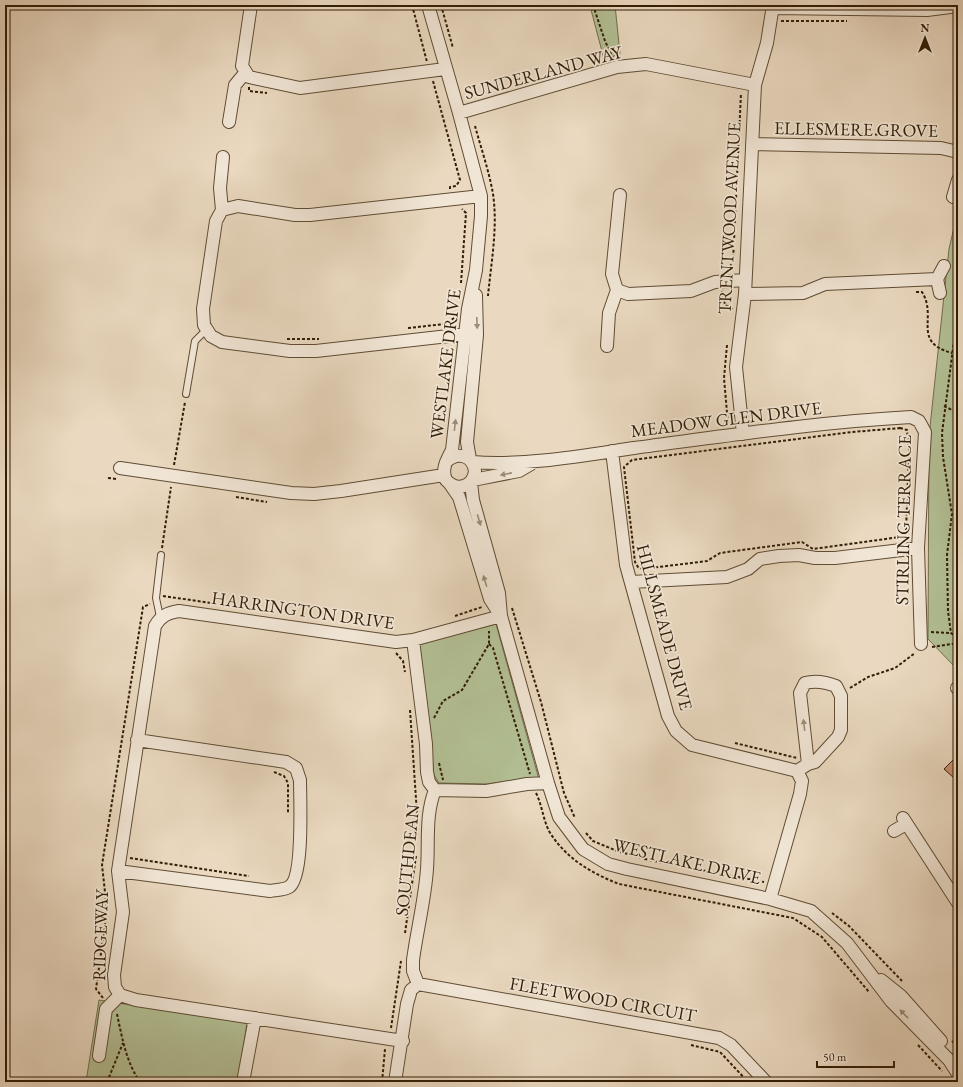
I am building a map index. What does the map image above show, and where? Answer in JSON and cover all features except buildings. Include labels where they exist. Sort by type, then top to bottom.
[{"type":"street","points":[[251,5],[242,66],[245,73],[249,77],[300,88],[445,69]]},
{"type":"street","name":"WESTLAKE DRIVE","points":[[428,5],[445,69],[465,112],[481,196],[481,216],[476,270],[477,335],[466,442],[471,460]]},
{"type":"street","points":[[773,6],[927,10],[958,6]]},
{"type":"street","name":"TRENTWOOD AVENUE","points":[[743,434],[736,367],[745,294],[755,85],[767,43],[773,6]]},
{"type":"street","name":"SUNDERLAND WAY","points":[[465,112],[617,67],[646,64],[755,85]]},
{"type":"street","points":[[229,122],[235,85],[245,73]]},
{"type":"street","name":"ELLESMERE GROVE","points":[[752,144],[941,148],[958,152]]},
{"type":"street","points":[[223,157],[220,188],[222,210],[216,221],[203,309],[204,324],[211,336],[222,342],[290,351],[316,351],[466,334]]},
{"type":"street","points":[[954,197],[958,180]]},
{"type":"street","points":[[606,346],[610,313],[617,290],[612,274],[620,195]]},
{"type":"street","points":[[222,210],[238,206],[295,215],[310,215],[481,196]]},
{"type":"street","points":[[940,293],[938,279],[944,266]]},
{"type":"street","name":"WESTLAKE DRIVE","points":[[446,462],[452,450],[468,309],[476,270]]},
{"type":"street","points":[[745,294],[804,293],[825,284],[938,279]]},
{"type":"street","points":[[617,290],[628,294],[691,291],[721,282],[745,280]]},
{"type":"street","name":"MEADOW GLEN DRIVE","points":[[471,460],[500,464],[536,461],[743,434],[896,417],[911,416],[919,421]]},
{"type":"street","name":"STIRLING TERRACE","points":[[919,421],[925,432],[918,548],[920,631],[923,647]]},
{"type":"street","name":"HILLSMEADE DRIVE","points":[[612,451],[626,565],[636,582],[668,716],[676,731],[692,745],[804,767]]},
{"type":"street","points":[[120,468],[291,493],[314,494],[447,480],[459,487],[472,481],[475,471],[471,460],[460,455],[450,458],[446,462],[447,480]]},
{"type":"street","name":"MEADOW GLEN DRIVE","points":[[472,481],[519,471],[536,461]]},
{"type":"street","name":"WESTLAKE DRIVE","points":[[447,480],[459,497],[490,599],[501,616]]},
{"type":"street","name":"WESTLAKE DRIVE","points":[[472,481],[473,500],[499,593],[501,616],[548,783],[559,817],[582,849],[608,864],[770,899],[811,911],[847,943],[891,1000],[949,1060],[958,1074]]},
{"type":"street","points":[[636,582],[727,577],[748,569],[760,559],[779,556],[799,555],[815,558],[835,558],[918,548]]},
{"type":"street","name":"HARRINGTON DRIVE","points":[[164,615],[179,611],[393,642],[413,640],[501,616]]},
{"type":"street","name":"RIDGEWAY","points":[[164,615],[155,626],[136,740],[119,857],[118,871],[123,912],[114,975],[117,999],[136,1000],[255,1018],[387,1044],[402,1041]]},
{"type":"street","name":"SOUTHDEAN","points":[[413,640],[423,716],[428,777],[429,782],[439,787],[430,807],[427,870],[413,960],[413,971],[418,984]]},
{"type":"street","points":[[770,899],[800,794],[802,781],[804,767],[800,694],[805,683],[813,681],[828,683],[836,686],[841,696],[841,730],[838,737],[815,762],[804,767]]},
{"type":"street","points":[[118,871],[270,891],[288,888],[294,880],[299,865],[300,780],[296,768],[286,762],[136,740]]},
{"type":"street","points":[[439,787],[486,791],[527,784],[548,783]]},
{"type":"street","points":[[894,831],[904,821],[958,903]]},
{"type":"street","name":"WESTLAKE DRIVE","points":[[865,967],[901,996],[958,1059]]},
{"type":"street","points":[[395,1082],[407,1004],[411,990],[418,984]]},
{"type":"street","name":"FLEETWOOD CIRCUIT","points":[[418,984],[719,1038],[731,1045],[766,1082]]},
{"type":"street","points":[[99,1056],[106,1009],[117,999]]},
{"type":"street","points":[[243,1082],[255,1018]]},
{"type":"lane","points":[[186,394],[195,341],[207,329]]},
{"type":"lane","name":"RIDGEWAY","points":[[161,555],[157,595],[164,615]]},
{"type":"path","points":[[412,5],[460,180],[456,186],[450,187],[450,199],[453,207],[460,207],[466,213],[461,284]]},
{"type":"path","points":[[441,5],[454,51]]},
{"type":"path","points":[[593,5],[605,41],[617,67]]},
{"type":"path","points":[[734,91],[741,93]]},
{"type":"path","points":[[465,112],[489,173],[493,196],[494,225],[488,304]]},
{"type":"path","points":[[740,124],[733,262],[723,274],[721,282],[722,299],[725,305],[730,308],[743,310]]},
{"type":"path","points":[[915,292],[922,292],[925,298],[931,343],[939,349],[952,353]]},
{"type":"path","points":[[404,329],[445,324],[456,317],[457,310]]},
{"type":"path","points":[[951,633],[948,611],[947,555],[952,514],[943,457],[942,433],[944,406],[958,310]]},
{"type":"path","points":[[445,324],[446,336]]},
{"type":"path","points":[[281,339],[320,339]]},
{"type":"path","points":[[161,555],[172,476],[186,394]]},
{"type":"path","points":[[944,406],[953,412],[958,413]]},
{"type":"path","points":[[636,582],[638,567],[635,562],[624,467],[632,460],[852,432],[900,428],[908,430],[909,449],[906,531],[900,537],[813,549],[802,542],[720,552],[707,561],[643,569],[638,567]]},
{"type":"path","points":[[140,1082],[132,1072],[123,1042],[115,1004],[117,999],[102,998],[96,989],[106,910],[102,865],[103,856],[143,607],[152,603],[152,596],[157,595],[219,604]]},
{"type":"path","points":[[510,603],[541,702],[567,800],[578,824]]},
{"type":"path","points":[[434,721],[435,715],[443,701],[462,690],[490,644],[487,620],[482,607],[453,616]]},
{"type":"path","points":[[920,631],[951,633],[958,638]]},
{"type":"path","points":[[393,642],[396,654],[402,661],[406,677]]},
{"type":"path","points":[[841,696],[868,677],[895,668],[908,660],[923,647],[936,647],[958,643]]},
{"type":"path","points":[[409,704],[417,815]]},
{"type":"path","points":[[733,743],[792,755],[800,759],[804,767]]},
{"type":"path","points":[[120,749],[135,752]]},
{"type":"path","points":[[438,762],[439,787]]},
{"type":"path","points":[[268,772],[284,776],[288,783],[288,819]]},
{"type":"path","points":[[583,830],[593,841],[617,851],[649,860],[736,876],[774,886]]},
{"type":"path","points":[[405,935],[416,850]]},
{"type":"path","points":[[103,856],[119,857],[253,877]]},
{"type":"path","points":[[830,912],[849,926],[904,984]]},
{"type":"path","points":[[382,1082],[402,958]]},
{"type":"path","points":[[949,1037],[958,1047]]},
{"type":"path","points":[[106,1082],[123,1042]]},
{"type":"path","points":[[377,1049],[387,1044]]},
{"type":"green space","points":[[576,5],[615,5],[620,54],[604,59],[590,6],[577,8]]},
{"type":"green space","points":[[958,210],[958,670],[928,639],[929,436],[949,249]]},
{"type":"green space","points":[[496,624],[540,783],[530,778],[487,784],[439,783],[434,775],[419,644]]},
{"type":"green space","points":[[99,1000],[247,1023],[238,1082],[86,1082]]}]
